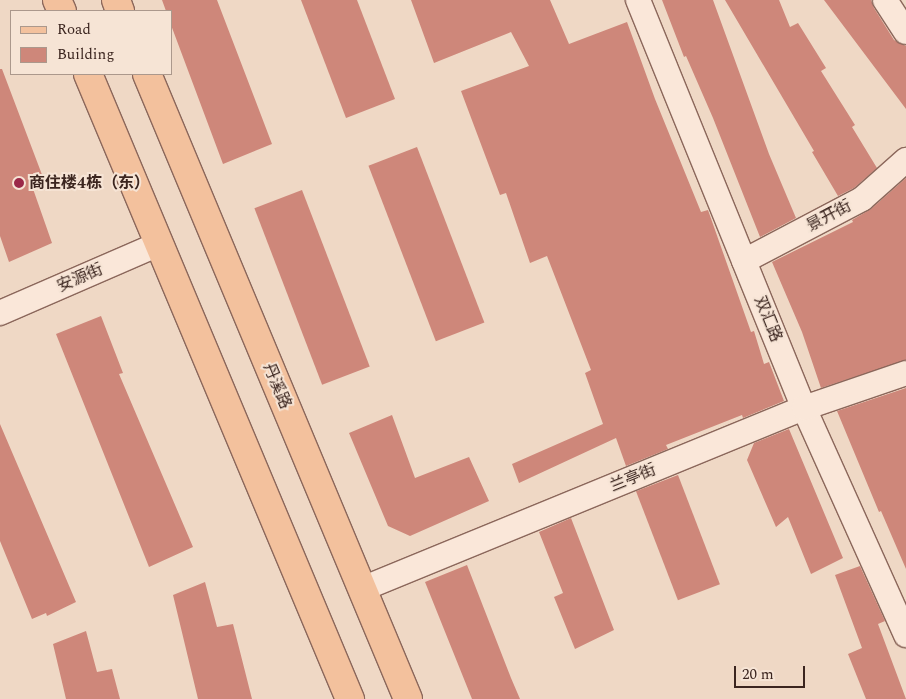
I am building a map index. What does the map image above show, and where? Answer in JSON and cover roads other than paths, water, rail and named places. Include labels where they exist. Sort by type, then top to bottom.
[{"type":"main road","points":[[88,75],[350,699]]},
{"type":"main road","name":"丹溪路","points":[[146,75],[408,699]]},
{"type":"street","name":"双汇路","points":[[638,0],[804,408],[906,635]]},
{"type":"street","points":[[886,0],[906,32]]},
{"type":"street","name":"景开街","points":[[744,261],[862,198],[906,160]]},
{"type":"street","name":"安源街","points":[[0,313],[159,244]]},
{"type":"street","name":"兰亭街","points":[[362,589],[804,408],[906,373]]},
{"type":"place","name":"商住楼4栋（东）","points":[[19,183]]}]
